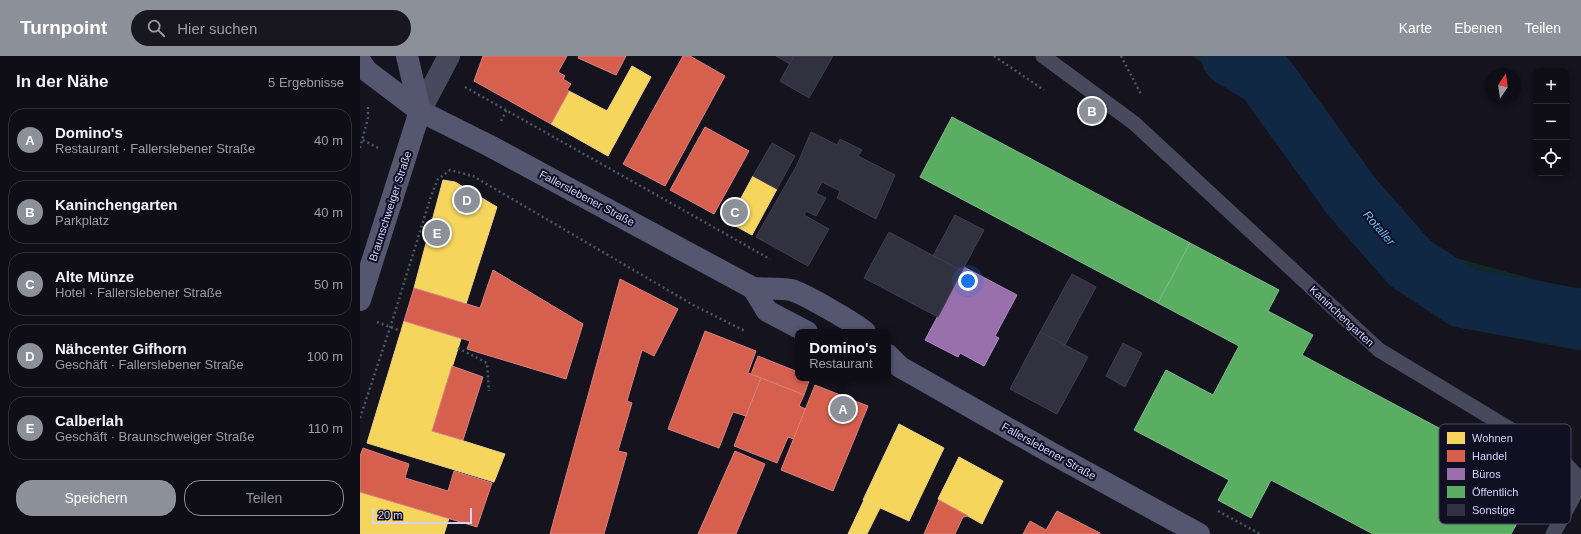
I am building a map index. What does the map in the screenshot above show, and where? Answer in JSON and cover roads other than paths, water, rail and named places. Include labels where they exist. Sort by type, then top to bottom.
[{"type":"street","points":[[407,56],[420,111]]},
{"type":"street","name":"Fallerslebener Straße","points":[[360,61],[367,71],[420,111],[495,148],[753,288],[791,290],[841,316],[860,329]]},
{"type":"street","points":[[420,111],[446,61]]},
{"type":"street","name":"Braunschweiger Straße","points":[[360,300],[420,111]]},
{"type":"street","points":[[753,288],[767,311],[802,329]]},
{"type":"street","name":"Fallerslebener Straße","points":[[892,362],[1053,454],[1199,534]]},
{"type":"lane","name":"Kaninchengarten","points":[[1043,56],[1134,123],[1379,350],[1502,424]]},
{"type":"lane","name":"Kaninchengarten","points":[[1571,470],[1577,476],[1575,494],[1571,501]]},
{"type":"lane","name":"Kaninchengarten","points":[[1553,534],[1558,524]]},
{"type":"waterway","name":"Rotaller","points":[[1231,56],[1265,77],[1352,197],[1410,263],[1463,298],[1581,319]]},
{"type":"place","name":"Kaninchengarten","points":[[1092,111]]},
{"type":"place","name":"Nähcenter Gifhorn","points":[[467,200]]},
{"type":"place","name":"Alte Münze","points":[[735,212]]},
{"type":"place","name":"Calberlah","points":[[437,233]]},
{"type":"place","name":"Domino's","points":[[843,409]]}]
